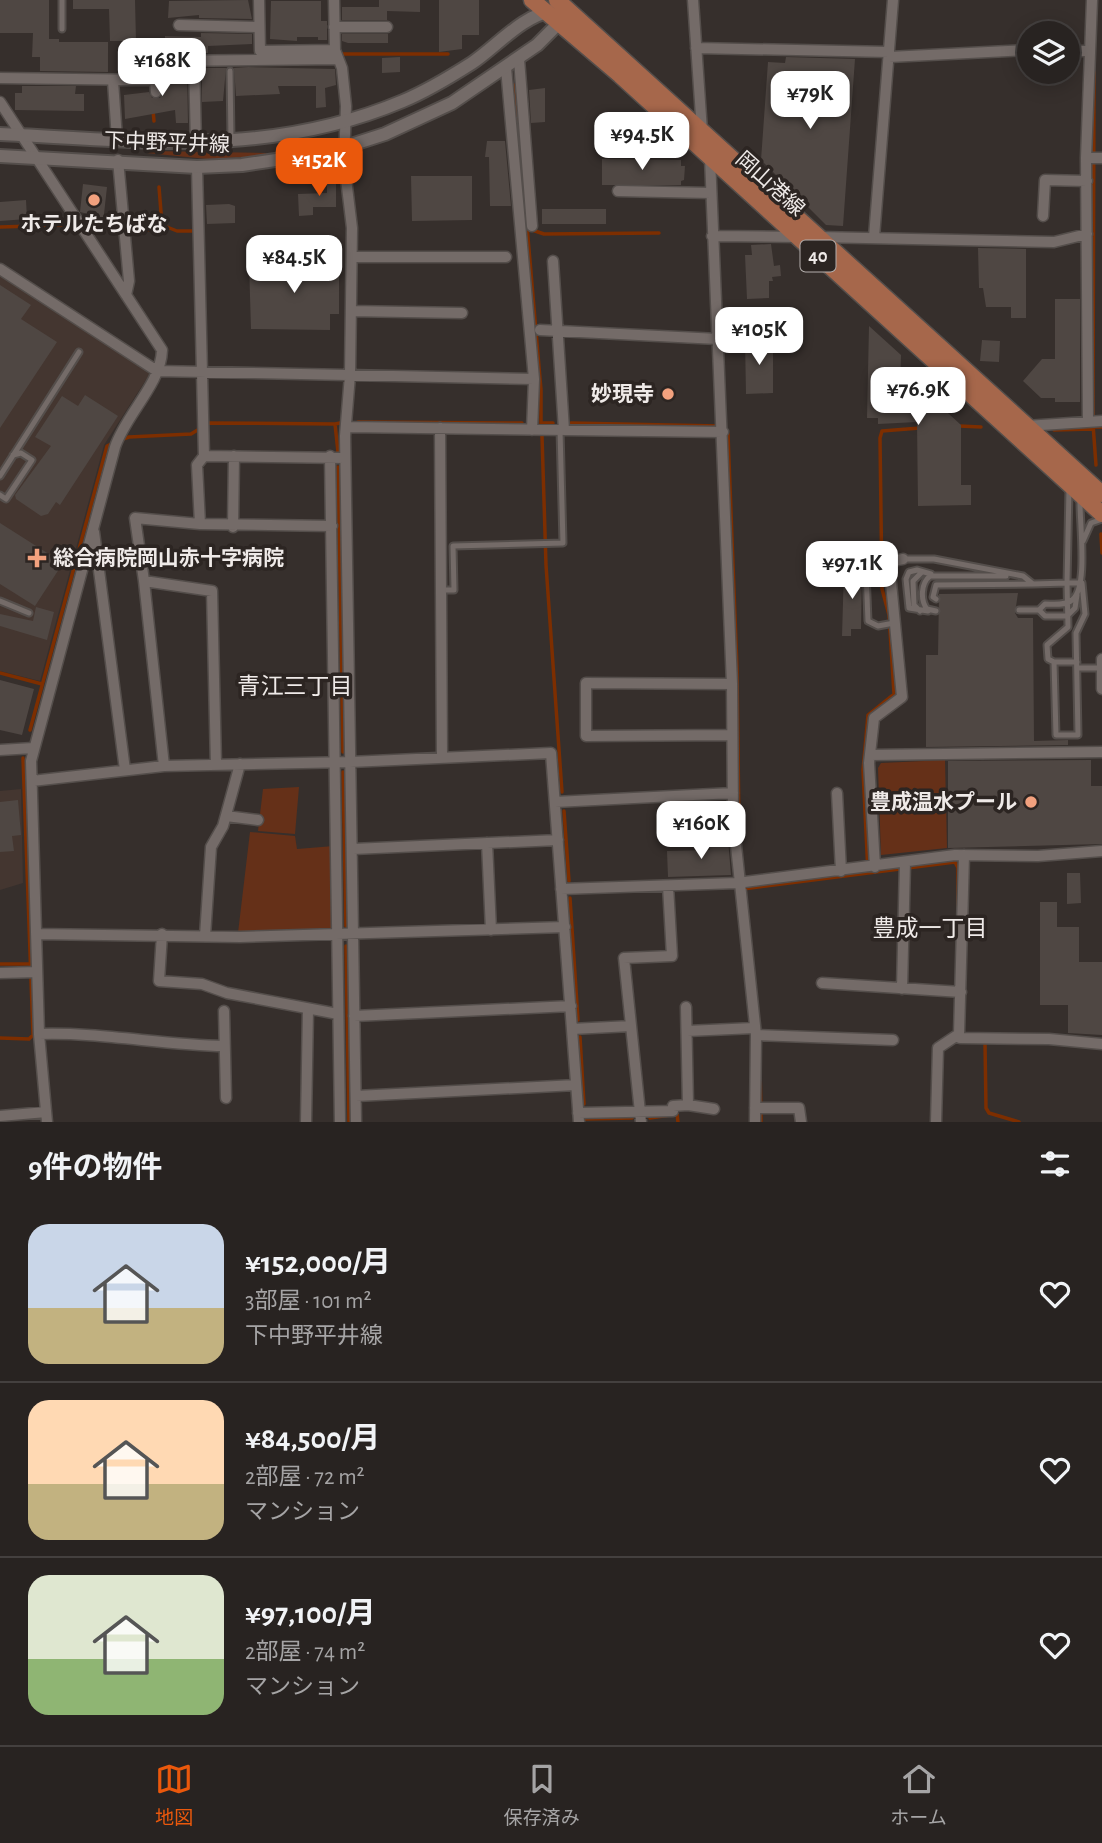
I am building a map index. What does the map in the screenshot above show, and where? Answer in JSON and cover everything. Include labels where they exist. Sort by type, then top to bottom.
[{"type":"main road","name":"岡山港線","points":[[532,0],[561,9],[702,131],[819,237],[1021,430],[1078,486],[1102,516]]},
{"type":"main road","name":"岡山港線","points":[[561,9],[709,158],[796,237],[1021,430]]},
{"type":"main road","name":"岡山港線","points":[[1078,486],[1102,494]]},
{"type":"street","points":[[259,0],[260,51],[336,54]]},
{"type":"street","points":[[334,0],[336,54],[346,122],[345,148],[352,257],[350,375],[345,458],[356,1122]]},
{"type":"street","points":[[693,0],[702,131]]},
{"type":"street","points":[[874,237],[893,0]]},
{"type":"street","points":[[1088,421],[1087,181],[1095,158],[1092,0]]},
{"type":"street","name":"下中野平井線","points":[[0,156],[118,160],[197,167],[268,162],[345,148],[426,116],[506,68],[519,59],[561,9]]},
{"type":"street","name":"下中野平井線","points":[[0,134],[196,144],[291,136],[346,122],[436,85],[481,57],[521,25],[561,9]]},
{"type":"street","points":[[179,25],[259,27]]},
{"type":"street","points":[[334,27],[387,27]]},
{"type":"street","points":[[696,48],[889,55],[1017,50]]},
{"type":"street","points":[[156,92],[152,80],[158,62],[336,54]]},
{"type":"street","points":[[519,59],[532,226]]},
{"type":"street","points":[[194,61],[196,144]]},
{"type":"street","points":[[506,68],[534,380],[532,430]]},
{"type":"street","points":[[0,78],[152,80]]},
{"type":"street","points":[[113,80],[117,139]]},
{"type":"street","points":[[0,102],[162,350],[157,371],[117,442],[33,748],[36,934],[33,972],[47,1117],[0,1116]]},
{"type":"street","points":[[709,158],[723,432],[733,793],[757,1033],[759,1108],[755,1122]]},
{"type":"street","points":[[118,160],[129,281],[126,295]]},
{"type":"street","points":[[197,167],[204,456],[197,465],[200,524]]},
{"type":"street","points":[[1043,216],[1045,180],[1087,181]]},
{"type":"street","points":[[618,191],[711,194]]},
{"type":"street","points":[[712,236],[1054,242],[1087,234]]},
{"type":"street","points":[[352,257],[506,257]]},
{"type":"street","points":[[553,261],[560,330],[562,430]]},
{"type":"street","points":[[0,269],[157,371],[534,380]]},
{"type":"street","points":[[351,311],[462,313]]},
{"type":"street","points":[[540,330],[718,339]]},
{"type":"street","points":[[1021,430],[1102,421]]},
{"type":"street","points":[[348,427],[723,432]]},
{"type":"street","points":[[440,428],[442,757]]},
{"type":"street","points":[[204,456],[345,458]]},
{"type":"street","points":[[233,527],[234,456]]},
{"type":"street","points":[[330,456],[340,1122]]},
{"type":"street","points":[[163,766],[135,518],[233,527],[332,526]]},
{"type":"street","points":[[93,524],[125,770]]},
{"type":"street","points":[[870,867],[870,755],[874,718],[902,696],[896,623],[889,584],[889,562],[903,559]]},
{"type":"street","points":[[144,581],[212,591],[216,765]]},
{"type":"street","points":[[1101,664],[1102,689]]},
{"type":"street","points":[[732,684],[586,683],[586,736],[732,735]]},
{"type":"street","points":[[0,750],[33,748]]},
{"type":"street","points":[[870,755],[1102,751]]},
{"type":"street","points":[[32,781],[163,766],[350,762],[551,753],[578,1118],[641,1117],[673,1111],[673,1106],[688,1105],[693,1109],[714,1109]]},
{"type":"street","points":[[205,936],[211,847],[226,816],[240,764]]},
{"type":"street","points":[[555,802],[733,793]]},
{"type":"street","points":[[837,793],[841,871]]},
{"type":"street","points":[[226,816],[258,820]]},
{"type":"street","points":[[353,849],[558,840]]},
{"type":"street","points":[[487,843],[491,930]]},
{"type":"street","points":[[561,889],[741,883],[870,867],[905,866],[964,855],[1027,856],[1102,851]]},
{"type":"street","points":[[957,1035],[964,855]]},
{"type":"street","points":[[902,989],[905,866]]},
{"type":"street","points":[[641,1117],[624,958],[673,956],[668,886]]},
{"type":"street","points":[[36,934],[352,936],[565,927]]},
{"type":"street","points":[[162,934],[159,981],[202,984],[227,993],[338,1014]]},
{"type":"street","points":[[0,972],[33,972]]},
{"type":"street","points":[[822,983],[958,992]]},
{"type":"street","points":[[354,1016],[571,1006]]},
{"type":"street","points":[[686,1007],[688,1105]]},
{"type":"street","points":[[306,1122],[308,1009]]},
{"type":"street","points":[[224,1011],[226,1098]]},
{"type":"street","points":[[572,1029],[631,1026]]},
{"type":"street","points":[[687,1031],[893,1040]]},
{"type":"street","points":[[39,1034],[73,1033],[224,1046]]},
{"type":"street","points":[[957,1035],[960,1038],[1049,1039],[1102,1044]]},
{"type":"street","points":[[936,1122],[938,1048],[957,1035]]},
{"type":"street","points":[[356,1096],[576,1085]]},
{"type":"street","points":[[759,1108],[799,1108],[801,1122]]},
{"type":"lane","points":[[62,0],[62,29]]},
{"type":"lane","points":[[230,71],[231,142]]},
{"type":"lane","points":[[0,475],[79,352]]},
{"type":"lane","points":[[441,590],[454,590],[453,546],[563,543],[562,430]]},
{"type":"lane","points":[[0,495],[6,499],[32,460],[20,453],[13,455]]},
{"type":"lane","points":[[1078,486],[1085,614],[1076,633],[1079,752]]},
{"type":"lane","points":[[1078,486],[1067,583],[1068,627],[1047,645],[1048,659],[1077,665],[1101,664]]},
{"type":"lane","points":[[1082,546],[1087,528],[1102,516]]},
{"type":"lane","points":[[903,559],[934,559],[1023,576],[1033,584]]},
{"type":"lane","points":[[933,574],[923,586],[924,603],[934,611],[912,611],[908,606],[906,579],[912,570],[933,574],[1023,576]]},
{"type":"lane","points":[[866,572],[867,621],[878,626],[896,623]]},
{"type":"lane","points":[[936,599],[933,597],[936,585],[1082,583]]},
{"type":"lane","points":[[1038,610],[1045,616],[1068,615],[1075,608],[1082,583]]},
{"type":"lane","points":[[1019,610],[1038,610],[1045,604],[1067,603],[1078,592]]},
{"type":"lane","points":[[0,601],[29,613]]},
{"type":"lane","points":[[1054,662],[1056,735],[1078,734]]},
{"type":"shaded area","points":[[147,153],[267,153],[267,156],[207,159]]},
{"type":"shaded area","name":"総合病院岡山赤十字病院","points":[[0,275],[151,372],[104,445],[40,681],[0,671]]},
{"type":"shaded area","points":[[945,760],[947,848],[881,855],[878,768],[881,763]]},
{"type":"shaded area","points":[[299,787],[295,834],[258,831],[263,789]]},
{"type":"shaded area","points":[[21,789],[23,883],[0,890],[0,791]]},
{"type":"shaded area","points":[[250,832],[295,836],[297,849],[334,846],[334,928],[330,932],[238,933]]},
{"type":"building","points":[[0,0],[49,0],[49,39],[59,39],[59,42],[108,42],[108,72],[40,71],[40,57],[32,57],[33,33],[0,33]]},
{"type":"building","points":[[73,0],[135,0],[136,41],[110,41],[109,9],[73,9]]},
{"type":"building","points":[[248,0],[252,19],[199,18],[199,15],[168,18],[169,1]]},
{"type":"building","points":[[379,0],[420,0],[420,12],[387,11],[387,20],[342,20],[342,7],[379,7]]},
{"type":"building","points":[[439,0],[479,0],[479,35],[462,35],[462,49],[439,52]]},
{"type":"building","points":[[271,1],[321,1],[321,21],[327,21],[327,40],[318,40],[318,37],[297,37],[297,41],[270,39]]},
{"type":"building","points":[[201,33],[252,34],[252,44],[208,46],[208,53],[182,53],[182,49],[165,48],[165,36],[201,37]]},
{"type":"building","points":[[342,34],[388,34],[388,43],[348,43],[342,41]]},
{"type":"building","points":[[400,57],[400,72],[382,73],[382,58]]},
{"type":"building","points":[[786,57],[855,59],[843,226],[826,225],[761,160],[768,62],[785,63]]},
{"type":"building","points":[[187,68],[188,123],[176,123],[175,110],[125,119],[124,95],[149,92],[152,98],[160,98],[163,92],[164,69]]},
{"type":"building","points":[[202,68],[226,68],[223,101],[202,102]]},
{"type":"building","points":[[234,68],[335,69],[336,85],[325,88],[326,107],[316,108],[316,86],[278,86],[280,94],[236,96]]},
{"type":"building","points":[[22,86],[76,86],[75,94],[84,94],[84,111],[15,110],[15,93],[22,93]]},
{"type":"building","points":[[545,88],[545,122],[531,123],[529,90]]},
{"type":"building","points":[[487,141],[505,141],[511,206],[490,206],[489,157],[485,157]]},
{"type":"building","points":[[602,159],[681,160],[681,166],[685,166],[684,180],[681,185],[602,185]]},
{"type":"building","points":[[327,173],[336,173],[336,207],[313,207],[313,215],[299,216],[298,194],[327,193]]},
{"type":"building","points":[[411,176],[472,176],[472,220],[412,221]]},
{"type":"building","points":[[83,184],[107,187],[103,223],[87,221],[88,214],[80,212]]},
{"type":"building","points":[[26,200],[27,219],[0,221],[0,202]]},
{"type":"building","points":[[206,205],[235,206],[235,223],[207,224]]},
{"type":"building","points":[[542,209],[606,209],[606,224],[542,224]]},
{"type":"building","points":[[771,244],[774,266],[780,265],[781,276],[772,277],[773,281],[769,281],[769,298],[747,299],[745,255],[752,255],[751,245]]},
{"type":"building","points":[[978,248],[1026,249],[1026,318],[1011,318],[1011,307],[986,307],[983,288],[979,288]]},
{"type":"building","points":[[339,262],[339,314],[330,314],[330,330],[251,329],[249,263]]},
{"type":"building","points":[[0,285],[31,305],[21,319],[57,342],[0,428]]},
{"type":"building","points":[[1055,299],[1080,299],[1080,402],[1055,402],[1055,398],[1041,398],[1023,381],[1042,359],[1055,359]]},
{"type":"building","points":[[869,326],[901,355],[900,391],[925,392],[961,425],[961,485],[971,485],[971,505],[918,506],[917,422],[878,424],[878,418],[867,418]]},
{"type":"building","points":[[745,340],[770,340],[773,344],[773,393],[746,394]]},
{"type":"building","points":[[982,340],[1000,341],[999,362],[980,361]]},
{"type":"building","points":[[85,395],[118,416],[60,505],[56,502],[48,514],[41,516],[16,499],[15,495],[51,446],[35,437],[62,396],[78,406]]},
{"type":"building","points":[[0,523],[63,563],[35,606],[0,584]]},
{"type":"building","points":[[844,568],[862,569],[861,629],[851,629],[851,636],[842,636]]},
{"type":"building","points":[[1018,593],[1015,613],[1018,618],[1033,618],[1034,741],[1068,740],[1068,745],[926,747],[926,655],[938,655],[939,594]]},
{"type":"building","points":[[36,607],[54,612],[47,640],[0,626],[0,614],[33,621]]},
{"type":"building","points":[[0,680],[34,689],[22,735],[0,730]]},
{"type":"building","points":[[1091,760],[1091,786],[1102,786],[1102,844],[948,848],[948,761]]},
{"type":"building","points":[[18,800],[21,835],[12,836],[14,851],[0,852],[0,802]]},
{"type":"building","points":[[709,839],[728,839],[731,875],[668,877],[667,851],[710,850]]},
{"type":"building","points":[[1067,873],[1080,873],[1081,903],[1067,904]]},
{"type":"building","points":[[1040,902],[1057,902],[1057,927],[1079,927],[1079,962],[1102,962],[1102,1035],[1068,1033],[1068,1005],[1040,1005]]},
{"type":"waterway","points":[[338,54],[448,54]]},
{"type":"waterway","points":[[151,78],[151,59],[204,56]]},
{"type":"waterway","points":[[1093,415],[1094,72]]},
{"type":"waterway","points":[[515,85],[541,390],[541,424]]},
{"type":"waterway","points":[[153,110],[154,121]]},
{"type":"waterway","points":[[159,187],[162,225]]},
{"type":"waterway","points":[[0,227],[67,225],[152,230],[162,225],[177,231],[193,231]]},
{"type":"waterway","points":[[532,230],[544,234],[659,233]]},
{"type":"waterway","points":[[338,452],[335,424],[345,422]]},
{"type":"waterway","points":[[358,422],[522,423]]},
{"type":"waterway","points":[[120,440],[129,437],[191,434],[209,423],[335,424]]},
{"type":"waterway","points":[[541,423],[553,423]]},
{"type":"waterway","points":[[571,423],[719,426]]},
{"type":"waterway","points":[[1093,424],[1096,465]]},
{"type":"waterway","points":[[959,426],[981,427]]},
{"type":"waterway","points":[[1093,427],[1102,427]]},
{"type":"waterway","points":[[868,873],[863,770],[868,715],[894,694],[889,615],[882,589],[880,438],[882,431],[920,428]]},
{"type":"waterway","points":[[1054,430],[1093,429]]},
{"type":"waterway","points":[[728,434],[737,668],[739,828]]},
{"type":"waterway","points":[[542,436],[546,565],[562,792]]},
{"type":"waterway","points":[[30,730],[107,446],[113,443]]},
{"type":"waterway","points":[[338,467],[343,752]]},
{"type":"waterway","points":[[1101,534],[1102,553]]},
{"type":"waterway","points":[[0,673],[42,684]]},
{"type":"waterway","points":[[0,1038],[29,1039],[33,1035],[23,758]]},
{"type":"waterway","points":[[343,772],[346,926]]},
{"type":"waterway","points":[[564,811],[569,881]]},
{"type":"waterway","points":[[743,889],[955,862],[958,868],[958,908]]},
{"type":"waterway","points":[[570,898],[578,1020]]},
{"type":"waterway","points":[[346,946],[349,1122]]},
{"type":"waterway","points":[[0,964],[30,964]]},
{"type":"waterway","points":[[580,1037],[584,1104]]},
{"type":"waterway","points":[[985,1043],[986,1108],[989,1113],[1019,1122]]},
{"type":"waterway","points":[[760,1065],[761,1122]]},
{"type":"waterway","points":[[650,1118],[677,1114],[678,1122]]},
{"type":"waterway","points":[[585,1119],[632,1118]]},
{"type":"place","name":"ホテルたちばな","points":[[94,200]]},
{"type":"place","name":"妙現寺","points":[[668,394]]},
{"type":"place","name":"総合病院岡山赤十字病院","points":[[37,558]]},
{"type":"place","name":"豊成温水プール","points":[[1031,802]]},
{"type":"district","name":"青江三丁目","points":[[295,687]]},
{"type":"district","name":"豊成一丁目","points":[[930,929]]}]
